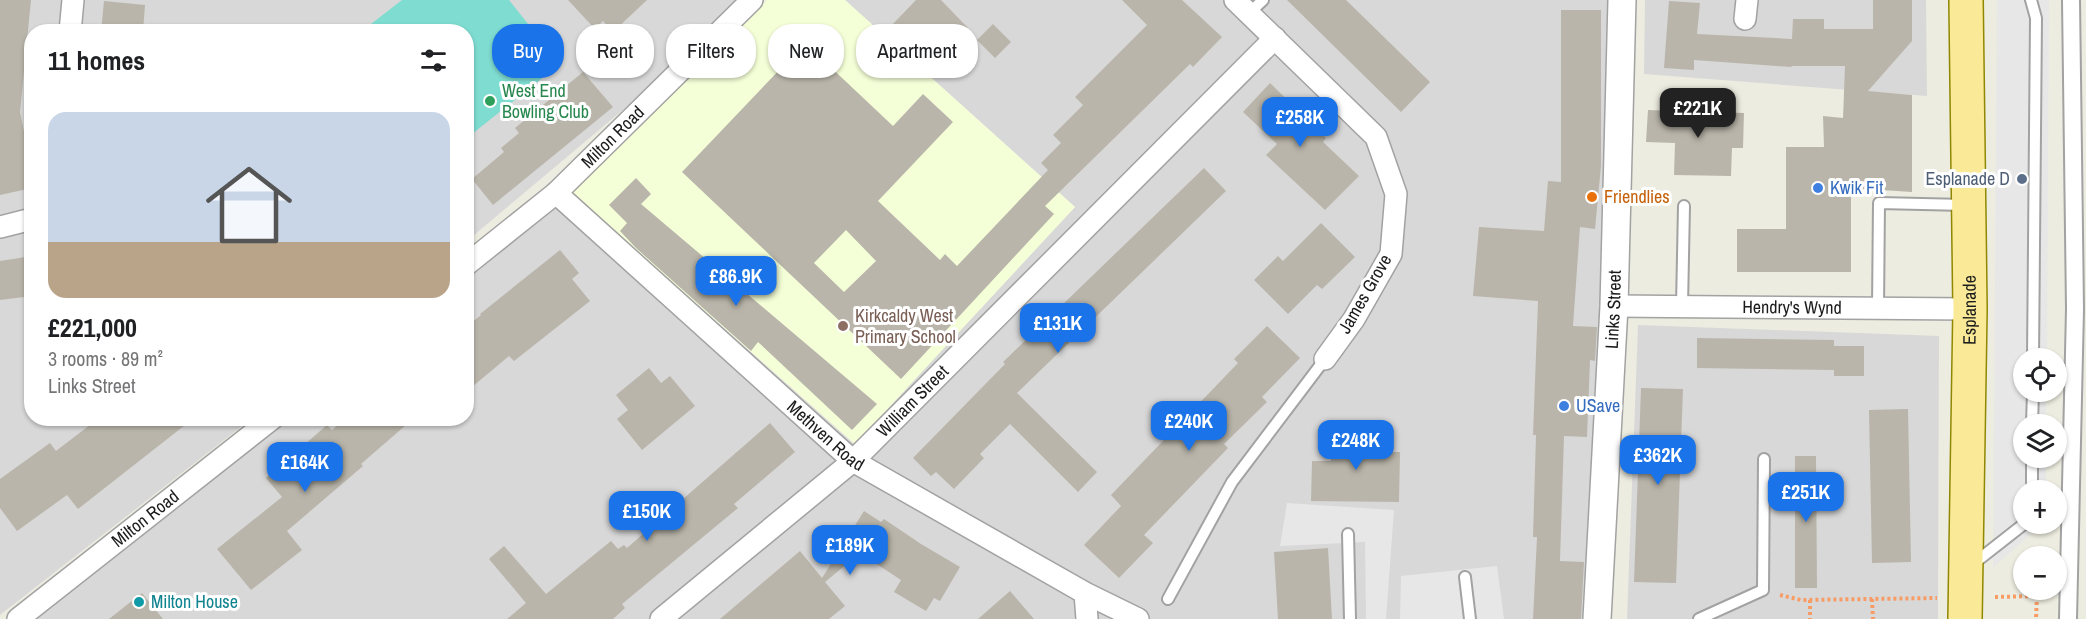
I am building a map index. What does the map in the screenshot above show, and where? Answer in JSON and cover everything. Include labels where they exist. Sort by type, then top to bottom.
[{"type":"main road","name":"Esplanade","points":[[1965,595],[1970,309],[1966,0]]},
{"type":"street","points":[[71,24],[73,0]]},
{"type":"street","name":"Milton Road","points":[[474,259],[556,194],[752,0]]},
{"type":"street","name":"Links Street","points":[[1597,619],[1614,306],[1622,0]]},
{"type":"street","points":[[2068,619],[2074,309],[2071,0]]},
{"type":"street","name":"James Grove","points":[[1249,4],[1275,38],[1376,138],[1396,194],[1391,254],[1354,320],[1325,359]]},
{"type":"street","name":"William Street","points":[[661,619],[853,461],[1275,38]]},
{"type":"street","name":"Methven Road","points":[[556,194],[853,461],[1085,593],[1138,619]]},
{"type":"street","points":[[0,228],[24,221]]},
{"type":"street","name":"Hendry's Wynd","points":[[1614,306],[1970,309]]},
{"type":"street","name":"Milton Road","points":[[18,619],[263,426]]},
{"type":"street","points":[[1085,593],[1087,619]]},
{"type":"lane","points":[[2031,0],[2036,18],[2033,348]]},
{"type":"lane","points":[[1878,308],[1879,203],[1969,205]]},
{"type":"lane","points":[[1682,306],[1684,206]]},
{"type":"lane","name":"James Grove","points":[[1168,599],[1232,482],[1325,359]]},
{"type":"lane","points":[[1699,619],[1762,590],[1764,459]]},
{"type":"lane","points":[[1348,534],[1350,619]]},
{"type":"lane","points":[[1965,595],[2017,534]]},
{"type":"lane","points":[[1465,577],[1470,619]]},
{"type":"path","points":[[1762,590],[1801,600],[1965,595],[2037,596],[2036,619]]},
{"type":"path","points":[[1872,599],[1873,619]]},
{"type":"path","points":[[1810,600],[1810,619]]},
{"type":"shaded area","points":[[0,0],[737,0],[715,24],[666,24],[666,74],[474,235],[474,24],[24,24],[24,426],[242,426],[0,615]]},
{"type":"shaded area","points":[[402,0],[509,0],[528,24],[492,24],[492,78],[542,78],[474,132],[474,24],[371,24]]},
{"type":"shaded area","name":"Kirkcaldy West Primary School","points":[[767,0],[845,0],[872,24],[856,24],[856,78],[932,78],[1075,207],[855,444],[571,192],[687,78],[756,78],[756,24],[742,24]]},
{"type":"shaded area","points":[[845,0],[1613,0],[1612,114],[1588,619],[31,619],[276,426],[474,426],[474,269],[571,192],[854,444],[1075,207],[932,78],[978,78],[978,24],[872,24]]},
{"type":"shaded area","points":[[1645,0],[1926,0],[1927,96],[1644,74]]},
{"type":"shaded area","name":"Esplanade D","points":[[1997,0],[2049,0],[2047,348],[2013,348],[2013,402],[2046,402],[2046,414],[2013,414],[2013,468],[2046,468],[2046,480],[2013,480],[2013,534],[2031,534],[2018,546],[2013,546],[2013,550],[1993,568]]},
{"type":"shaded area","points":[[1638,325],[1939,336],[1938,619],[1627,619]]},
{"type":"shaded area","points":[[1287,503],[1394,510],[1386,619],[1366,619],[1365,542],[1280,546]]},
{"type":"shaded area","points":[[1497,566],[1504,619],[1400,619],[1401,576]]},
{"type":"building","points":[[0,0],[31,0],[29,24],[24,24],[24,71],[20,112],[24,132],[24,190],[0,195]]},
{"type":"building","points":[[568,0],[647,0],[622,24],[606,24],[603,21],[600,24],[590,24]]},
{"type":"building","points":[[916,0],[941,0],[964,24],[893,24]]},
{"type":"building","points":[[1122,0],[1182,0],[1222,37],[1193,67],[1190,64],[1045,206],[1054,214],[901,379],[682,172],[772,78],[842,78],[893,126],[923,94],[953,122],[878,201],[940,260],[945,254],[957,266],[1048,170],[1041,163],[1061,143],[1053,135],[1083,105],[1075,97],[1147,25]],"holes":[[[846,230],[876,261],[844,292],[814,263]]]},
{"type":"building","points":[[1287,0],[1346,0],[1430,82],[1401,112]]},
{"type":"building","points":[[1873,0],[1912,0],[1912,41],[1868,91],[1912,95],[1912,192],[1851,188],[1851,272],[1737,272],[1737,229],[1786,229],[1786,147],[1824,147],[1823,116],[1843,118],[1845,66],[1791,67],[1694,60],[1694,70],[1664,68],[1669,1],[1700,3],[1697,34],[1792,39],[1793,19],[1824,19],[1824,29],[1873,29]]},
{"type":"building","points":[[104,1],[145,5],[144,24],[102,24]]},
{"type":"building","points":[[1561,10],[1601,10],[1601,166],[1595,229],[1580,227],[1573,326],[1597,327],[1595,361],[1590,360],[1587,437],[1564,436],[1560,561],[1584,562],[1581,619],[1533,619],[1537,537],[1533,537],[1536,435],[1533,435],[1538,301],[1473,296],[1479,227],[1544,231],[1548,181],[1561,182]]},
{"type":"building","points":[[993,24],[1011,42],[995,58],[978,39]]},
{"type":"building","points":[[576,78],[588,78],[613,107],[493,205],[474,181],[474,177],[504,152],[501,148],[519,133],[515,128]]},
{"type":"building","points":[[1270,83],[1326,138],[1323,142],[1359,176],[1325,210],[1266,155],[1277,144],[1243,112]]},
{"type":"building","points":[[1648,110],[1744,113],[1743,148],[1732,148],[1731,176],[1674,175],[1675,143],[1646,142]]},
{"type":"building","points":[[1204,168],[1226,191],[1017,393],[1097,472],[1078,492],[1010,424],[980,454],[984,458],[954,489],[936,472],[931,476],[913,458],[1005,364],[1003,362]]},
{"type":"building","points":[[636,178],[651,194],[641,204],[877,404],[852,430],[758,342],[751,351],[620,231],[627,223],[609,205]]},
{"type":"building","points":[[1321,223],[1355,257],[1322,289],[1317,285],[1288,314],[1254,280],[1278,256],[1283,261]]},
{"type":"building","points":[[560,250],[579,273],[572,279],[590,301],[514,361],[509,356],[474,385],[474,321]]},
{"type":"building","points":[[24,257],[24,297],[0,300],[0,261]]},
{"type":"building","points":[[1267,326],[1300,358],[1262,397],[1267,402],[1224,444],[1228,448],[1144,535],[1153,543],[1119,578],[1084,545],[1121,506],[1111,495],[1238,363],[1234,359]]},
{"type":"building","points":[[1697,338],[1834,340],[1834,346],[1864,346],[1864,376],[1834,376],[1834,370],[1697,368]]},
{"type":"building","points":[[649,368],[661,383],[670,376],[695,406],[642,450],[617,419],[628,410],[616,395]]},
{"type":"building","points":[[1641,388],[1683,389],[1676,583],[1634,582]]},
{"type":"building","points":[[1908,409],[1911,562],[1872,563],[1869,410]]},
{"type":"building","points":[[770,423],[795,452],[734,504],[738,508],[622,604],[625,608],[613,619],[507,619],[526,603],[489,559],[504,546],[546,594],[611,541],[618,549],[624,545],[627,548]]},
{"type":"building","points":[[89,426],[184,426],[78,509],[67,495],[17,531],[0,508],[0,479],[50,443],[56,451]]},
{"type":"building","points":[[326,426],[332,430],[337,426],[405,426],[361,464],[363,466],[287,531],[302,550],[251,590],[217,549],[282,497],[266,478]]},
{"type":"building","points":[[1332,429],[1373,430],[1373,452],[1400,452],[1399,502],[1311,501],[1312,461],[1331,461]]},
{"type":"building","points":[[1795,456],[1816,456],[1817,588],[1795,588]]},
{"type":"building","points":[[864,511],[881,522],[884,519],[960,567],[940,601],[934,598],[926,611],[894,592],[901,580],[860,553],[825,582],[845,606],[829,619],[720,619],[800,551],[822,578]]},
{"type":"building","points":[[1328,548],[1332,619],[1278,619],[1274,552]]},
{"type":"building","points":[[1010,591],[1034,619],[978,619]]},
{"type":"building","name":"Milton House","points":[[142,593],[163,619],[109,619]]},
{"type":"place","name":"West End Bowling Club","points":[[490,101]]},
{"type":"place","name":"Esplanade D","points":[[2022,179]]},
{"type":"place","name":"Kwik Fit","points":[[1818,188]]},
{"type":"place","name":"Friendlies","points":[[1592,197]]},
{"type":"place","name":"Kirkcaldy West Primary School","points":[[843,326]]},
{"type":"place","name":"USave","points":[[1564,406]]},
{"type":"place","name":"Milton House","points":[[139,602]]}]
